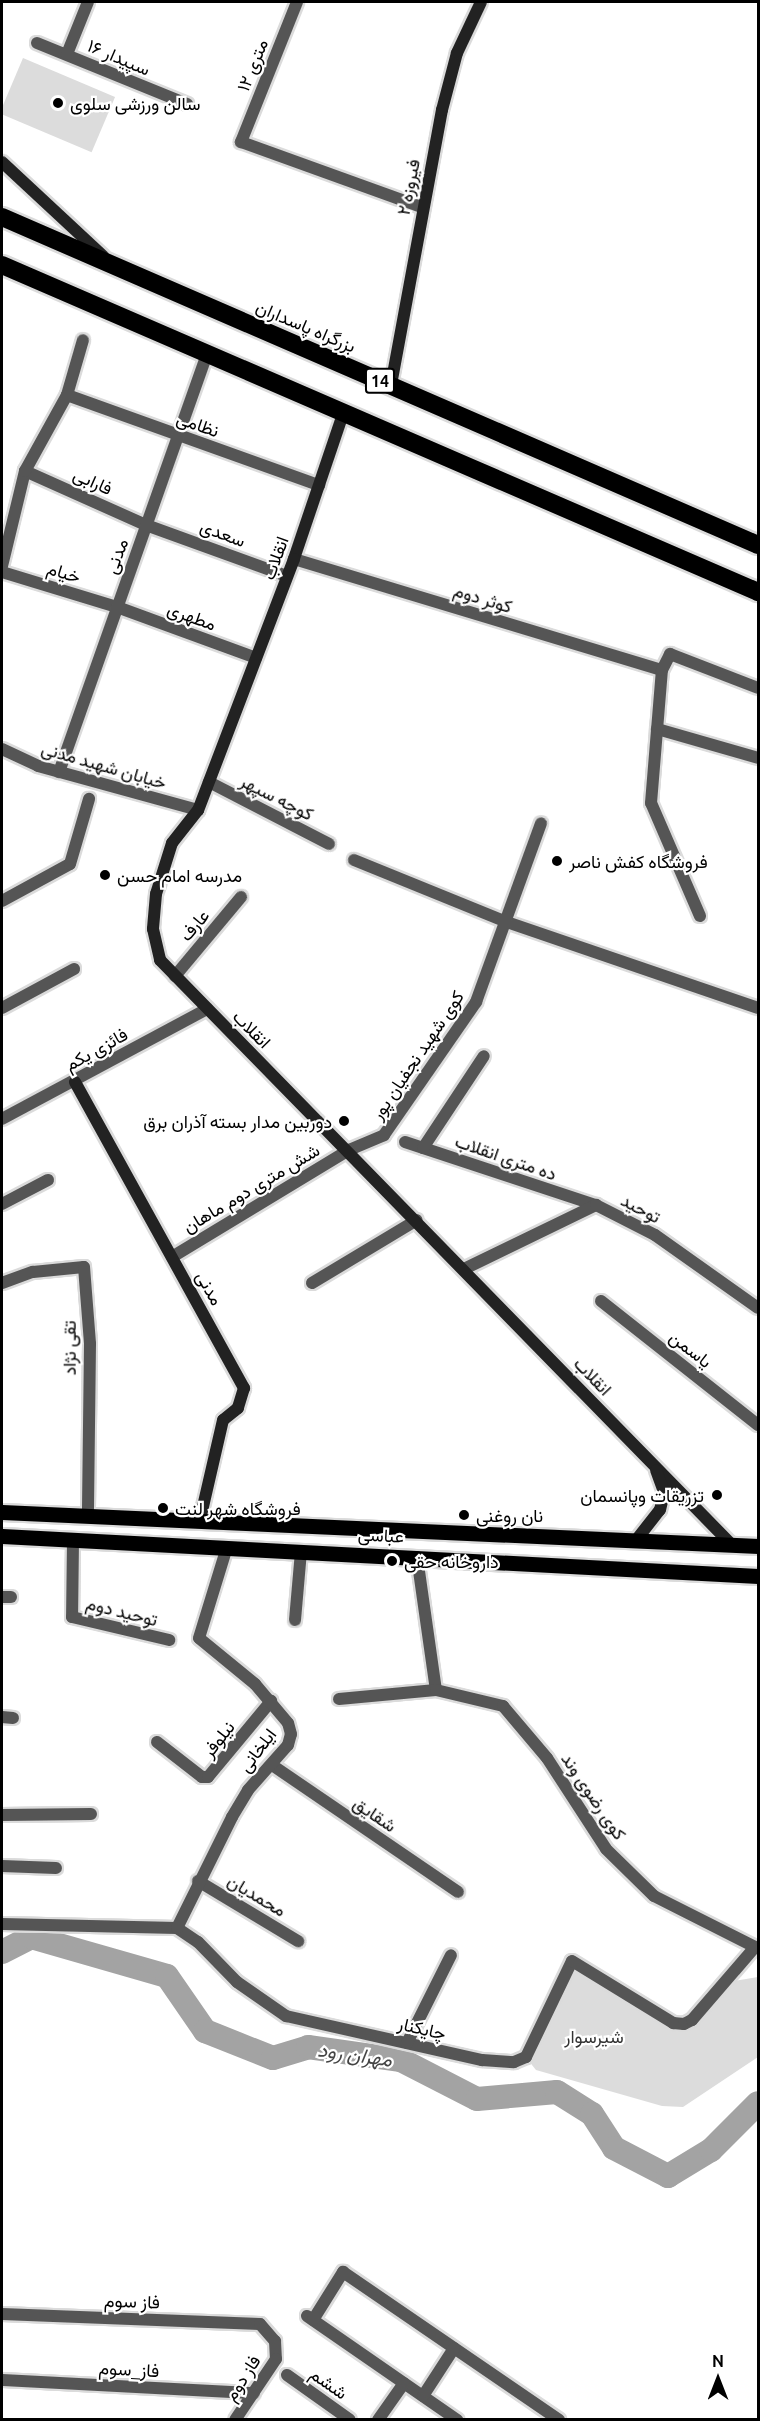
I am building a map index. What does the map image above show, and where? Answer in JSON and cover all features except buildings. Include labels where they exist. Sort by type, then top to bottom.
[{"type":"highway","name":"بزرگراه پاسداران","points":[[2,217],[759,545]]},
{"type":"highway","name":"14","points":[[2,265],[759,592]]},
{"type":"main road","name":"عباسى","points":[[2,1512],[748,1543]]},
{"type":"main road","points":[[95,1516],[103,1541]]},
{"type":"main road","name":"عباسى","points":[[2,1536],[759,1576]]},
{"type":"street","points":[[67,54],[88,2]]},
{"type":"street","name":"۱۲ متری","points":[[297,2],[241,142],[422,207]]},
{"type":"street","name":"فیروزه ٢","points":[[391,386],[422,207],[457,53],[481,2]]},
{"type":"street","name":"سپیدار ۱۶","points":[[37,43],[187,104]]},
{"type":"street","points":[[2,162],[112,265]]},
{"type":"street","points":[[2,566],[25,471],[66,395],[83,340]]},
{"type":"street","name":"مدنی","points":[[58,772],[207,353]]},
{"type":"street","name":"نظامی","points":[[66,395],[177,436],[319,484]]},
{"type":"street","name":"انقلاب","points":[[344,411],[294,559],[198,810],[172,843],[156,894],[153,929],[160,960],[349,1150],[655,1466],[748,1543]]},
{"type":"street","name":"فارابی","points":[[25,471],[146,525]]},
{"type":"street","name":"سعدی","points":[[146,525],[287,576]]},
{"type":"street","name":"کوثر دوم","points":[[294,559],[662,670]]},
{"type":"street","name":"خیام","points":[[2,572],[117,607]]},
{"type":"street","name":"مطهری","points":[[117,607],[256,658]]},
{"type":"street","points":[[700,916],[651,803],[662,670],[670,654],[759,688]]},
{"type":"street","points":[[657,729],[759,758]]},
{"type":"street","name":"خیابان شهید مدنی","points":[[2,749],[58,772],[198,810]]},
{"type":"street","name":"کوچه سپهر","points":[[209,782],[329,844]]},
{"type":"street","points":[[2,901],[70,864],[89,799]]},
{"type":"street","name":"کوی شهید نجفیان پور","points":[[349,1150],[384,1135],[476,1002],[541,823]]},
{"type":"street","points":[[354,860],[504,921],[759,1008]]},
{"type":"street","name":"عارف","points":[[175,976],[241,897]]},
{"type":"street","points":[[2,1008],[74,969]]},
{"type":"street","name":"فائزی یکم","points":[[2,1119],[75,1082],[207,1009]]},
{"type":"street","points":[[423,1148],[484,1056]]},
{"type":"street","name":"مدنی","points":[[75,1082],[244,1388],[238,1408],[224,1420],[200,1520]]},
{"type":"street","name":"ده متری انقلاب","points":[[405,1142],[596,1205]]},
{"type":"street","name":"شش متری دوم ماهان","points":[[172,1257],[349,1150]]},
{"type":"street","points":[[2,1204],[48,1180]]},
{"type":"street","name":"توحید","points":[[464,1269],[596,1205],[655,1235],[759,1308]]},
{"type":"street","points":[[312,1283],[417,1220]]},
{"type":"street","name":"تقی نژاد","points":[[2,1283],[33,1272],[84,1267],[90,1344],[95,1516]]},
{"type":"street","name":"یاسمن","points":[[601,1301],[759,1425]]},
{"type":"street","points":[[637,1539],[660,1510],[664,1492],[655,1466]]},
{"type":"street","name":"توحید دوم","points":[[73,1540],[72,1617],[169,1640]]},
{"type":"street","name":"ایلخانی","points":[[177,1928],[198,1881],[248,1790],[288,1745],[291,1734],[271,1701],[235,1666],[199,1638],[227,1547]]},
{"type":"street","points":[[295,1620],[301,1551]]},
{"type":"street","points":[[417,1557],[436,1690]]},
{"type":"street","name":"کوی رضوی وند","points":[[339,1699],[436,1690],[503,1706],[548,1758],[606,1849],[654,1896],[757,1947]]},
{"type":"street","name":"نیلوفر","points":[[157,1742],[202,1777],[208,1777],[271,1701]]},
{"type":"street","name":"شقایق","points":[[272,1765],[458,1892]]},
{"type":"street","points":[[2,1815],[91,1814]]},
{"type":"street","points":[[2,1866],[56,1868]]},
{"type":"street","name":"محمدیان","points":[[198,1881],[298,1941]]},
{"type":"street","points":[[2,1924],[177,1928]]},
{"type":"street","name":"چایکنار","points":[[177,1928],[198,1942],[237,1982],[286,2016],[482,2060],[521,2061],[572,1961],[673,2023],[684,2024],[692,2020],[757,1947]]},
{"type":"street","points":[[407,2043],[451,1955]]},
{"type":"street","points":[[452,2418],[309,2318],[343,2272],[559,2420]]},
{"type":"street","name":"فاز سوم","points":[[2,2314],[260,2324]]},
{"type":"street","name":"فاز دوم","points":[[235,2420],[276,2359],[275,2342],[260,2324]]},
{"type":"street","points":[[423,2396],[454,2348]]},
{"type":"street","name":"ششم","points":[[287,2376],[350,2420]]},
{"type":"street","name":"فاز_سوم","points":[[2,2380],[254,2393]]},
{"type":"street","points":[[378,2420],[404,2383]]},
{"type":"green space","name":"سالن ورزشی سلوی","points":[[23,58],[115,97],[92,152],[2,114],[2,107]]},
{"type":"green space","name":"شیرسوار","points":[[573,1971],[650,2011],[681,2032],[692,2027],[728,1982],[758,1977],[758,2057],[683,2107],[662,2106],[536,2070],[528,2060]]},
{"type":"waterway","name":"مهران رود","points":[[2,1952],[31,1937],[167,1976],[205,2031],[273,2058],[308,2047],[401,2060],[477,2099],[557,2092],[592,2114],[614,2148],[668,2176],[711,2150],[758,2103]]},
{"type":"place","name":"سالن ورزشی سلوی","points":[[58,103]]},
{"type":"place","name":"فروشگاه کفش ناصر","points":[[557,861]]},
{"type":"place","name":"مدرسه امام حسن","points":[[105,875]]},
{"type":"place","name":"دوربین مدار بسته آذران برق","points":[[344,1121]]},
{"type":"place","name":"تزریقات وپانسمان","points":[[717,1495]]},
{"type":"place","name":"فروشگاه شهر لنت","points":[[163,1508]]},
{"type":"place","name":"نان روغنی","points":[[464,1515]]},
{"type":"place","name":"داروخانه حقی","points":[[392,1561]]}]
